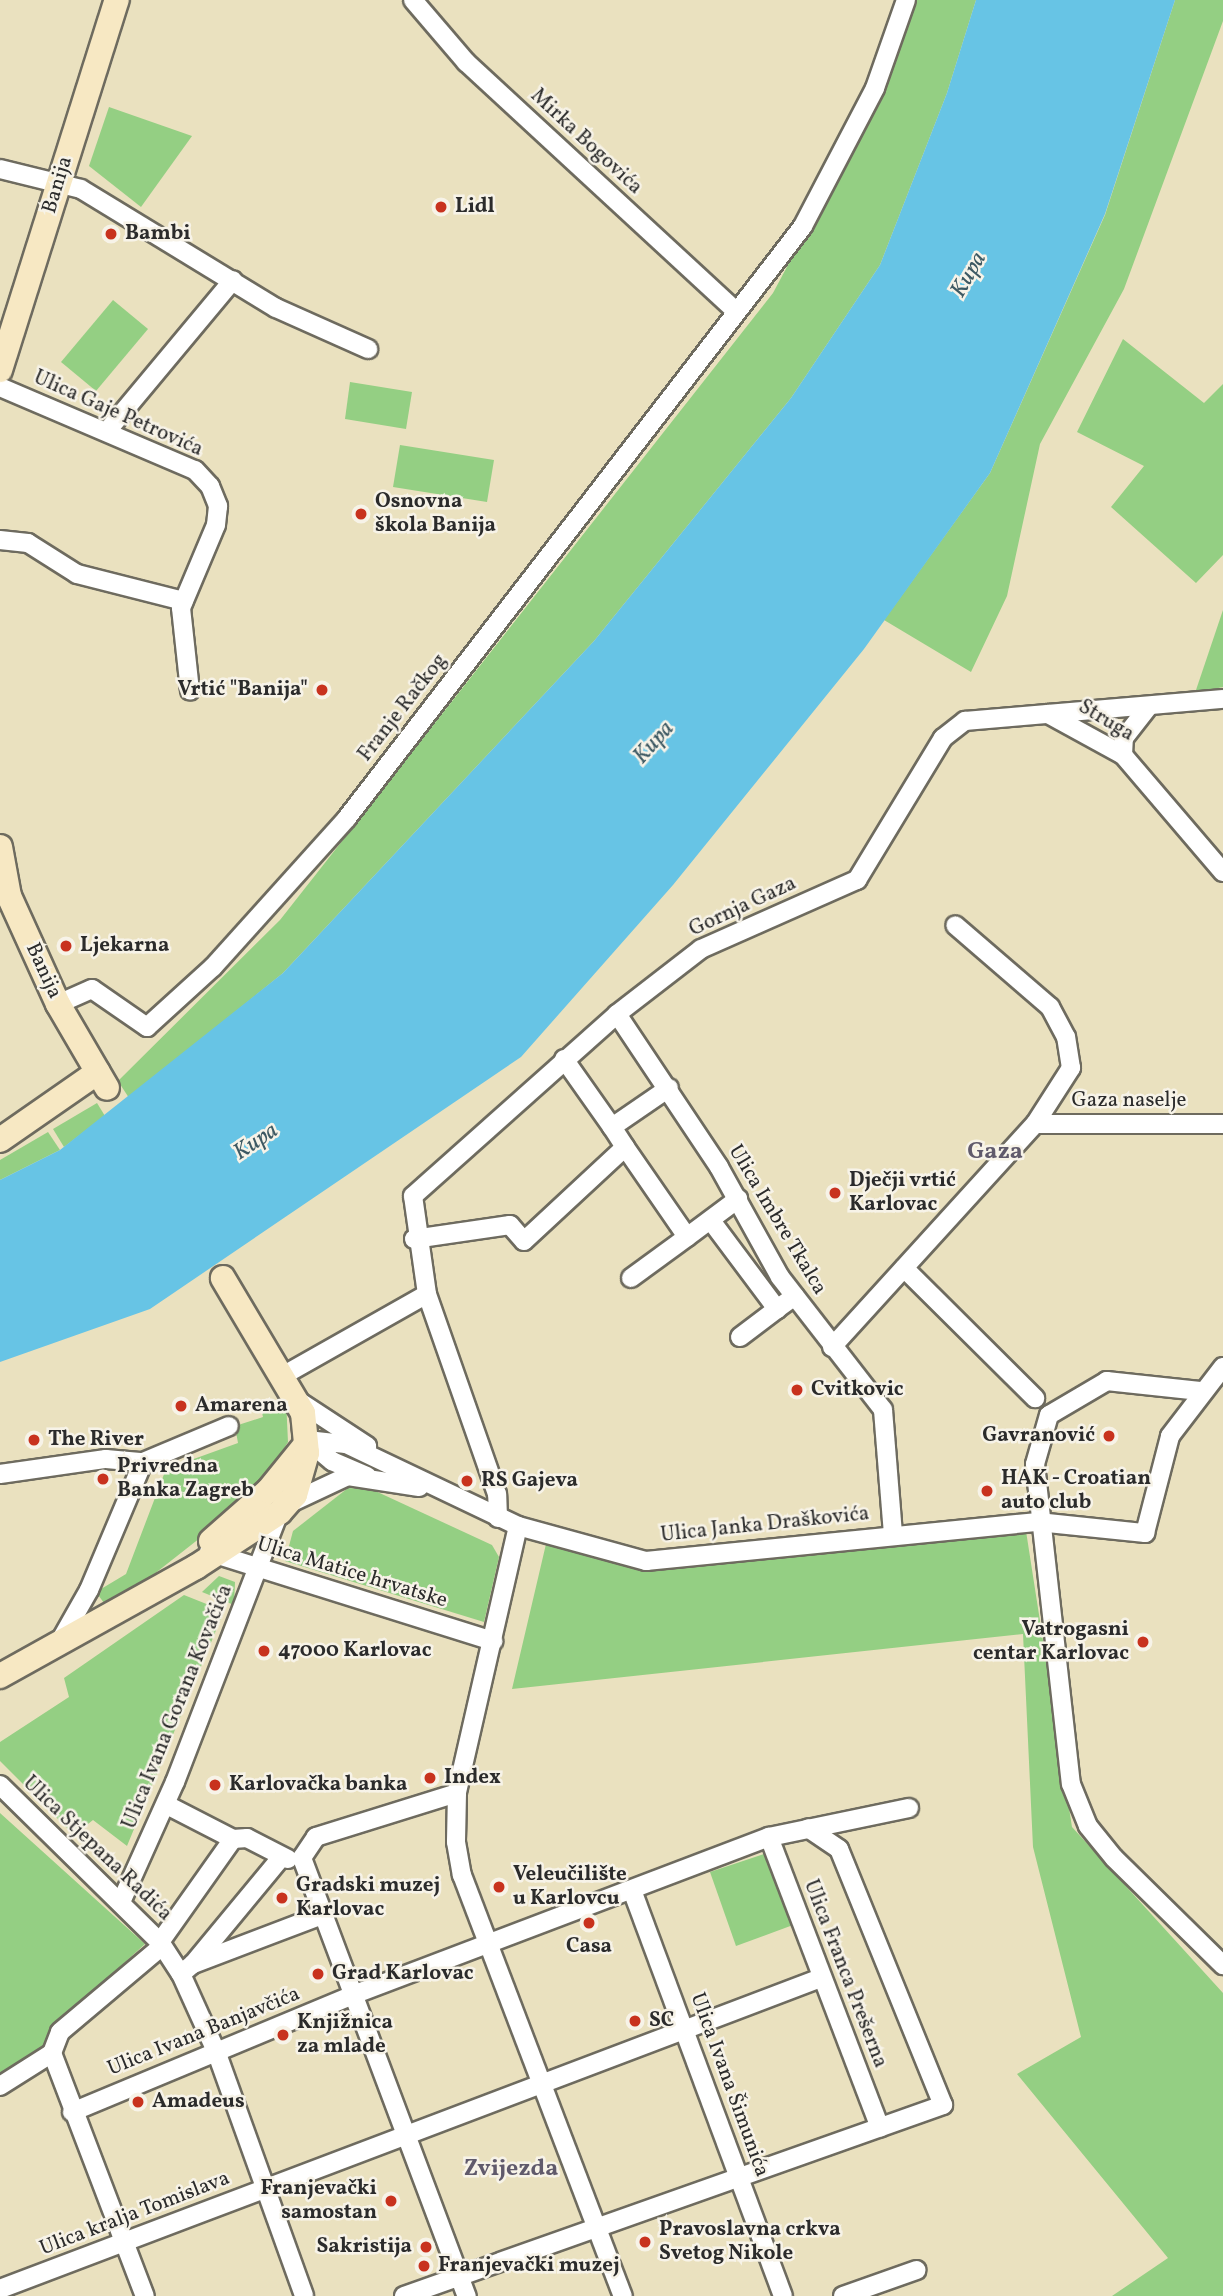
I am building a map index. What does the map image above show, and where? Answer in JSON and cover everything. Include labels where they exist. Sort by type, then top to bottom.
[{"type":"main road","name":"Banija","points":[[0,370],[117,0]]},
{"type":"main road","name":"Banija","points":[[0,847],[4,899],[58,1004],[102,1080],[0,1140]]},
{"type":"main road","points":[[0,1676],[108,1615],[285,1508],[306,1464],[297,1400],[223,1278]]},
{"type":"main road","points":[[207,1553],[251,1508],[302,1448]]},
{"type":"street","name":"Mirka Bogovića","points":[[413,0],[466,61],[735,310]]},
{"type":"street","points":[[735,310],[803,226],[876,88],[906,0]]},
{"type":"street","points":[[0,169],[59,179],[276,308],[368,349]]},
{"type":"street","points":[[108,430],[233,280]]},
{"type":"street","name":"Franje Račkog","points":[[58,1004],[92,989],[147,1027],[213,967],[347,818],[735,310]]},
{"type":"street","name":"Ulica Gaje Petrovića","points":[[0,387],[108,430],[195,470],[210,486],[218,506],[216,525],[184,601],[190,691]]},
{"type":"street","points":[[0,540],[29,543],[77,574],[184,601]]},
{"type":"street","name":"Struga","points":[[1048,713],[1148,708],[1223,699]]},
{"type":"street","points":[[1123,755],[1124,738],[1148,708]]},
{"type":"street","name":"Struga","points":[[1048,713],[1123,755],[1223,872]]},
{"type":"street","name":"Gornja Gaza","points":[[414,1239],[413,1196],[617,1014],[701,949],[857,880],[943,738],[965,721],[1048,713]]},
{"type":"street","name":"Gaza naselje","points":[[832,1347],[1035,1124],[1071,1068],[1066,1037],[1050,1007],[955,925]]},
{"type":"street","name":"Ulica Imbre Tkalca","points":[[617,1014],[669,1088],[795,1296],[883,1410],[892,1535]]},
{"type":"street","points":[[565,1059],[687,1237]]},
{"type":"street","points":[[612,1127],[669,1088]]},
{"type":"street","name":"Gaza naselje","points":[[1035,1124],[1223,1124]]},
{"type":"street","points":[[498,1518],[497,1494],[475,1444],[427,1294],[414,1239],[510,1225],[524,1241],[625,1147]]},
{"type":"street","points":[[631,1278],[687,1237],[712,1223],[738,1199]]},
{"type":"street","points":[[712,1223],[777,1309]]},
{"type":"street","points":[[904,1268],[1035,1398]]},
{"type":"street","points":[[284,1375],[427,1294]]},
{"type":"street","points":[[740,1337],[795,1296]]},
{"type":"street","points":[[1223,1367],[1200,1391],[1107,1381],[1049,1415],[1035,1464],[1038,1522],[1071,1784],[1088,1826],[1223,1965]]},
{"type":"street","name":"Ulica Janka Draškovića","points":[[428,1488],[518,1526],[646,1560],[1038,1522],[1149,1532],[1170,1436],[1200,1391]]},
{"type":"street","points":[[297,1400],[428,1488]]},
{"type":"street","points":[[0,1474],[120,1460],[143,1462],[229,1426]]},
{"type":"street","points":[[302,1448],[331,1439],[383,1460]]},
{"type":"street","points":[[302,1448],[367,1476],[428,1488]]},
{"type":"street","points":[[120,1460],[133,1482]]},
{"type":"street","points":[[59,1643],[89,1591],[143,1462]]},
{"type":"street","points":[[285,1508],[341,1478],[367,1476]]},
{"type":"street","name":"Ulica Ivana Gorana Kovačića","points":[[121,1902],[165,1804],[285,1508]]},
{"type":"street","points":[[518,1526],[457,1793],[462,1875],[546,2084],[623,2296]]},
{"type":"street","name":"Ulica Matice hrvatske","points":[[207,1553],[493,1641]]},
{"type":"street","points":[[89,1591],[108,1615]]},
{"type":"street","name":"Ulica Stjepana Radića","points":[[0,1785],[187,1969],[304,2296]]},
{"type":"street","points":[[302,1858],[316,1837],[364,1819],[457,1793]]},
{"type":"street","points":[[165,1804],[233,1839],[247,1838],[279,1860],[302,1858]]},
{"type":"street","name":"Ulica Ivana Banjavčića","points":[[72,2112],[353,1996],[769,1837],[909,1808]]},
{"type":"street","points":[[404,2296],[740,2181],[943,2105],[839,1849],[808,1828]]},
{"type":"street","name":"Ulica Franca Prešerna","points":[[769,1837],[880,2128]]},
{"type":"street","points":[[0,2086],[52,2053],[60,2032],[161,1944],[233,1839]]},
{"type":"street","points":[[302,1858],[404,2137],[467,2296]]},
{"type":"street","points":[[187,1969],[279,1860]]},
{"type":"street","name":"Ulica Ivana Šimunića","points":[[632,1890],[783,2296]]},
{"type":"street","points":[[187,1969],[323,1915]]},
{"type":"street","name":"Ulica kralja Tomislava","points":[[1,2292],[125,2242],[821,1978]]},
{"type":"street","points":[[52,2053],[72,2112],[145,2296]]},
{"type":"street","points":[[844,2296],[917,2270]]},
{"type":"green space","points":[[912,0],[976,0],[947,93],[880,265],[791,398],[594,641],[283,973],[129,1098],[118,1081],[280,920],[773,293],[881,91]]},
{"type":"green space","points":[[1175,0],[1223,0],[1223,21],[1124,289],[1040,444],[1007,596],[971,672],[884,620],[990,473],[1105,215]]},
{"type":"green space","points":[[109,107],[192,136],[141,207],[89,166]]},
{"type":"green space","points":[[113,300],[148,329],[96,391],[61,362]]},
{"type":"green space","points":[[1123,339],[1204,403],[1223,384],[1223,555],[1196,583],[1111,507],[1144,466],[1077,432]]},
{"type":"green space","points":[[350,382],[412,392],[406,429],[345,419]]},
{"type":"green space","points":[[400,445],[494,460],[487,502],[393,487]]},
{"type":"green space","points":[[1223,610],[1223,687],[1195,693]]},
{"type":"green space","points":[[97,1103],[105,1116],[64,1147],[53,1129]]},
{"type":"green space","points":[[48,1132],[60,1150],[0,1180],[0,1160]]},
{"type":"green space","points":[[286,1400],[288,1442],[256,1494],[144,1582],[104,1603],[96,1592],[126,1574],[166,1469],[238,1443],[235,1426],[263,1417],[260,1405]]},
{"type":"green space","points":[[348,1488],[371,1489],[492,1545],[499,1557],[484,1622],[285,1561],[293,1531]]},
{"type":"green space","points":[[1026,1531],[1072,1827],[1223,1993],[1223,2296],[1112,2296],[1168,2258],[1017,2074],[1081,2037],[1033,1847],[1023,1634],[512,1689],[546,1544],[635,1569]]},
{"type":"green space","points":[[219,1576],[235,1582],[234,1605],[202,1592]]},
{"type":"green space","points":[[184,1595],[224,1611],[127,1846],[93,1820],[74,1835],[0,1761],[0,1742],[69,1697],[64,1678]]},
{"type":"green space","points":[[0,1813],[145,1944],[56,2025],[47,2047],[0,2074]]},
{"type":"green space","points":[[764,1854],[793,1925],[736,1946],[710,1872]]},
{"type":"water","name":"Kupa","points":[[976,0],[1175,0],[1105,214],[990,473],[864,649],[673,885],[521,1057],[150,1309],[0,1362],[0,1180],[60,1150],[283,973],[594,641],[791,398],[880,265],[947,93]]},
{"type":"place","name":"Lidl","points":[[441,207]]},
{"type":"place","name":"Bambi","points":[[111,234]]},
{"type":"place","name":"Osnovna škola Banija","points":[[361,514]]},
{"type":"place","name":"Vrtić \"Banija\"","points":[[322,690]]},
{"type":"place","name":"Ljekarna","points":[[66,946]]},
{"type":"place","name":"Dječji vrtić Karlovac","points":[[835,1193]]},
{"type":"place","name":"Cvitkovic","points":[[797,1390]]},
{"type":"place","name":"Amarena","points":[[181,1406]]},
{"type":"place","name":"Gavranović","points":[[1109,1436]]},
{"type":"place","name":"The River","points":[[34,1440]]},
{"type":"place","name":"Privredna Banka Zagreb","points":[[103,1479]]},
{"type":"place","name":"RS Gajeva","points":[[467,1481]]},
{"type":"place","name":"HAK - Croatian auto club","points":[[987,1491]]},
{"type":"place","name":"Vatrogasni centar Karlovac","points":[[1143,1642]]},
{"type":"place","name":"47000 Karlovac","points":[[264,1651]]},
{"type":"place","name":"Index","points":[[430,1778]]},
{"type":"place","name":"Karlovačka banka","points":[[215,1785]]},
{"type":"place","name":"Veleučilište u Karlovcu","points":[[499,1887]]},
{"type":"place","name":"Gradski muzej Karlovac","points":[[282,1898]]},
{"type":"place","name":"Casa","points":[[589,1923]]},
{"type":"place","name":"Grad Karlovac","points":[[318,1974]]},
{"type":"place","name":"SC","points":[[635,2021]]},
{"type":"place","name":"Knjižnica za mlade","points":[[283,2035]]},
{"type":"place","name":"Amadeus","points":[[138,2102]]},
{"type":"place","name":"Franjevački samostan","points":[[391,2201]]},
{"type":"place","name":"Pravoslavna crkva Svetog Nikole","points":[[645,2242]]},
{"type":"place","name":"Sakristija","points":[[426,2247]]},
{"type":"place","name":"Franjevački muzej","points":[[424,2266]]},
{"type":"district","name":"Gaza","points":[[995,1153]]},
{"type":"district","name":"Zvijezda","points":[[511,2170]]}]
